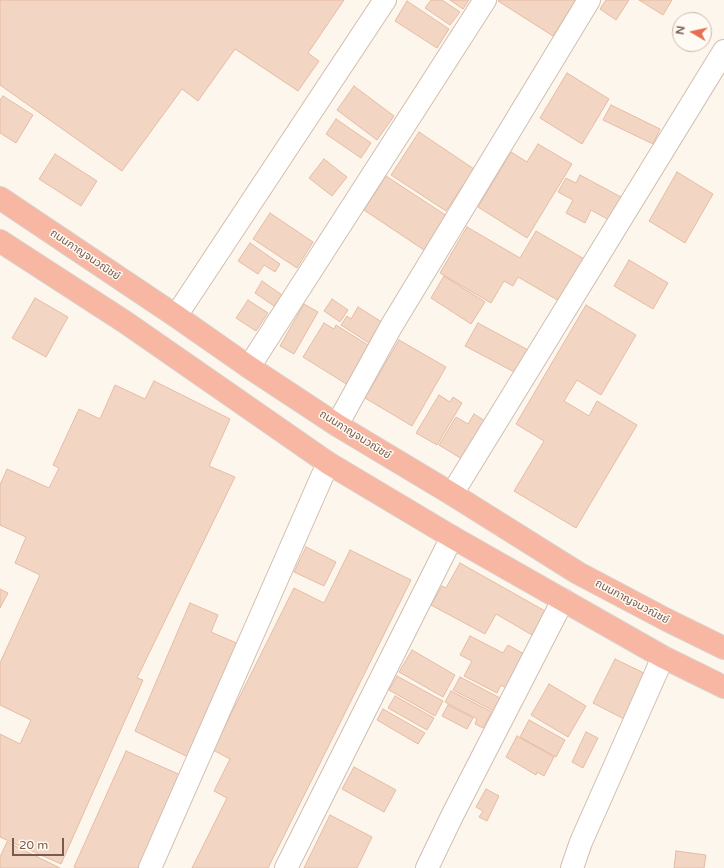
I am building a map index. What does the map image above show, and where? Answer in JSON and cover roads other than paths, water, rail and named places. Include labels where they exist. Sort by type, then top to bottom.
[{"type":"highway","name":"ถนนกาญจนวณิชย์","points":[[0,198],[337,425],[452,494],[578,573],[724,648]]},
{"type":"highway","points":[[0,241],[125,322],[328,463],[452,537],[663,657],[724,687]]},
{"type":"highway","points":[[125,322],[143,294]]},
{"type":"street","points":[[176,316],[385,0]]},
{"type":"street","points":[[249,367],[485,0]]},
{"type":"street","points":[[337,425],[392,325],[589,0]]},
{"type":"street","points":[[452,494],[724,51]]},
{"type":"street","points":[[150,868],[328,463]]},
{"type":"street","points":[[286,868],[452,537]]},
{"type":"street","points":[[427,868],[563,600]]},
{"type":"street","points":[[572,868],[663,657]]}]
